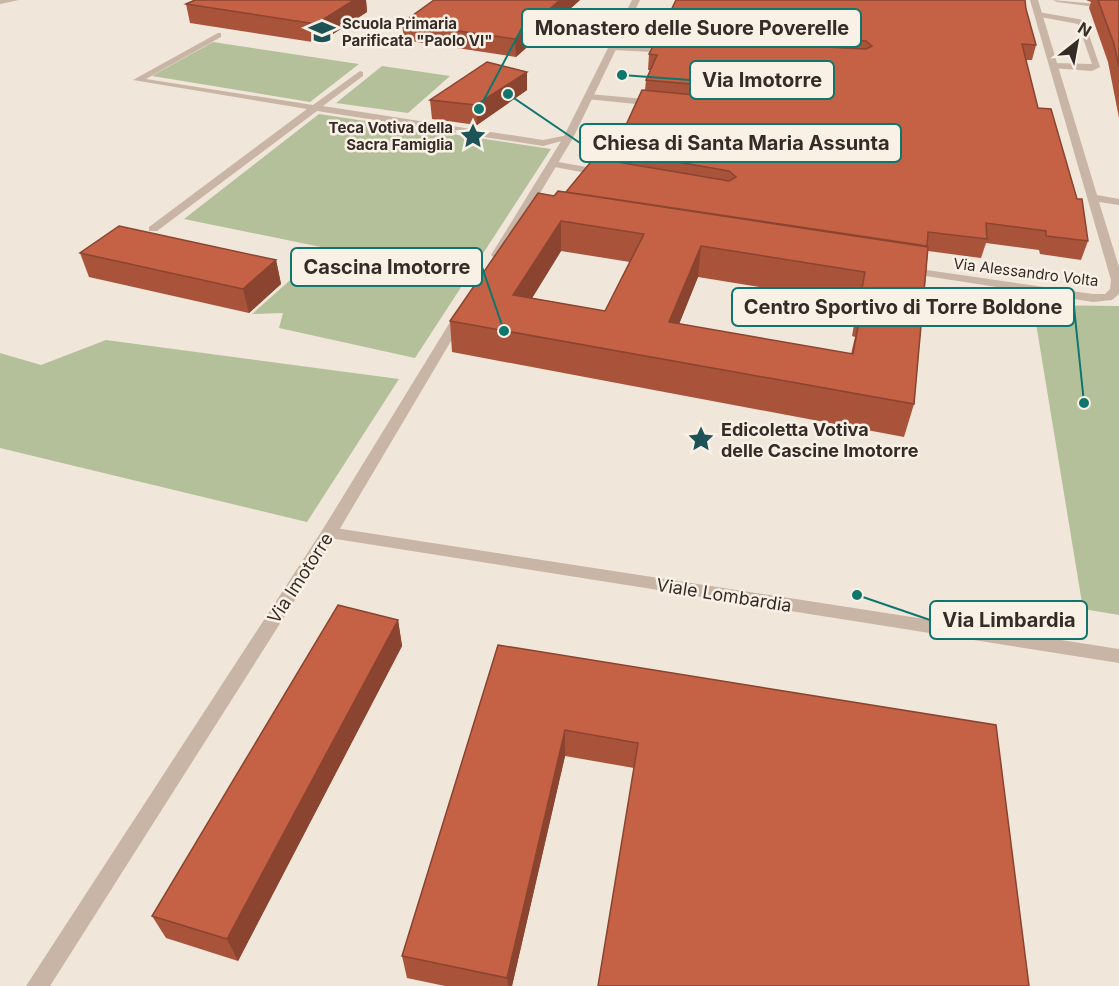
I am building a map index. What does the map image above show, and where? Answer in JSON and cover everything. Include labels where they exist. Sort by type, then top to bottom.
[{"type":"street","points":[[0,2],[15,0]]},
{"type":"street","points":[[489,267],[530,210],[636,0]]},
{"type":"street","name":"Via Alessandro Volta","points":[[892,268],[1093,298],[1108,297],[1116,290],[1117,279],[1034,0]]},
{"type":"street","points":[[1057,0],[1119,8]]},
{"type":"street","points":[[1038,14],[1081,22],[1097,65],[1092,68],[1054,66]]},
{"type":"street","points":[[218,35],[137,80],[543,143],[568,138]]},
{"type":"street","points":[[613,48],[684,52]]},
{"type":"street","points":[[153,229],[360,74]]},
{"type":"street","points":[[589,97],[668,104]]},
{"type":"street","points":[[553,164],[611,174]]},
{"type":"street","points":[[1094,198],[1119,202]]},
{"type":"street","name":"Via Imotorre","points":[[38,986],[329,533],[466,306]]},
{"type":"street","name":"Viale Lombardia","points":[[329,533],[1119,656]]},
{"type":"green space","points":[[213,42],[359,64],[310,102],[152,76]]},
{"type":"green space","points":[[382,66],[450,76],[408,113],[336,103]]},
{"type":"green space","points":[[319,114],[551,149],[415,358],[279,328],[283,313],[252,314],[326,248],[184,219]]},
{"type":"green space","points":[[1033,305],[1119,306],[1119,615],[1083,609]]},
{"type":"green space","points":[[106,340],[399,379],[307,522],[0,448],[0,353],[41,365]]},
{"type":"building","points":[[195,0],[354,0],[316,24],[186,4]]},
{"type":"building","points":[[434,0],[560,0],[515,39],[402,23]]},
{"type":"building","points":[[676,0],[1025,0],[1036,45],[1022,44],[1038,108],[1051,109],[1077,199],[1082,199],[1088,241],[1046,236],[1046,231],[986,223],[987,239],[928,232],[927,246],[566,192],[594,158],[729,181],[736,177],[729,171],[602,149],[623,125],[626,125],[642,90],[726,98],[733,93],[726,87],[646,80],[657,55],[649,54],[657,39],[866,49],[872,46],[866,41],[661,31]]},
{"type":"building","points":[[1098,0],[1119,0],[1119,67],[1114,44]]},
{"type":"building","points":[[487,62],[527,72],[476,105],[430,100]]},
{"type":"building","points":[[558,191],[928,247],[914,404],[450,321],[538,193],[554,196]],"holes":[[[561,221],[644,234],[605,311],[513,295]],[[701,246],[865,272],[859,305],[862,305],[853,354],[669,322]]]},
{"type":"building","points":[[119,226],[276,260],[243,289],[80,253]]},
{"type":"building","points":[[338,605],[398,620],[227,939],[152,916]]},
{"type":"building","points":[[498,645],[996,725],[1029,986],[598,986],[638,743],[565,730],[507,978],[402,956]]},
{"type":"place","name":"Scuola Primaria Parificata \"Paolo VI\"","points":[[322,32]]},
{"type":"place","name":"Via Imotorre","points":[[622,75]]},
{"type":"place","name":"Chiesa di Santa Maria Assunta","points":[[508,94]]},
{"type":"place","name":"Monastero delle Suore Poverelle","points":[[479,109]]},
{"type":"place","name":"Teca Votiva della Sacra Famiglia","points":[[473,136]]},
{"type":"place","name":"Cascina Imotorre","points":[[504,331]]},
{"type":"place","name":"Centro Sportivo di Torre Boldone","points":[[1084,403]]},
{"type":"place","name":"Edicoletta Votiva delle Cascine Imotorre","points":[[701,439]]},
{"type":"place","name":"Via Limbardia","points":[[857,595]]}]
